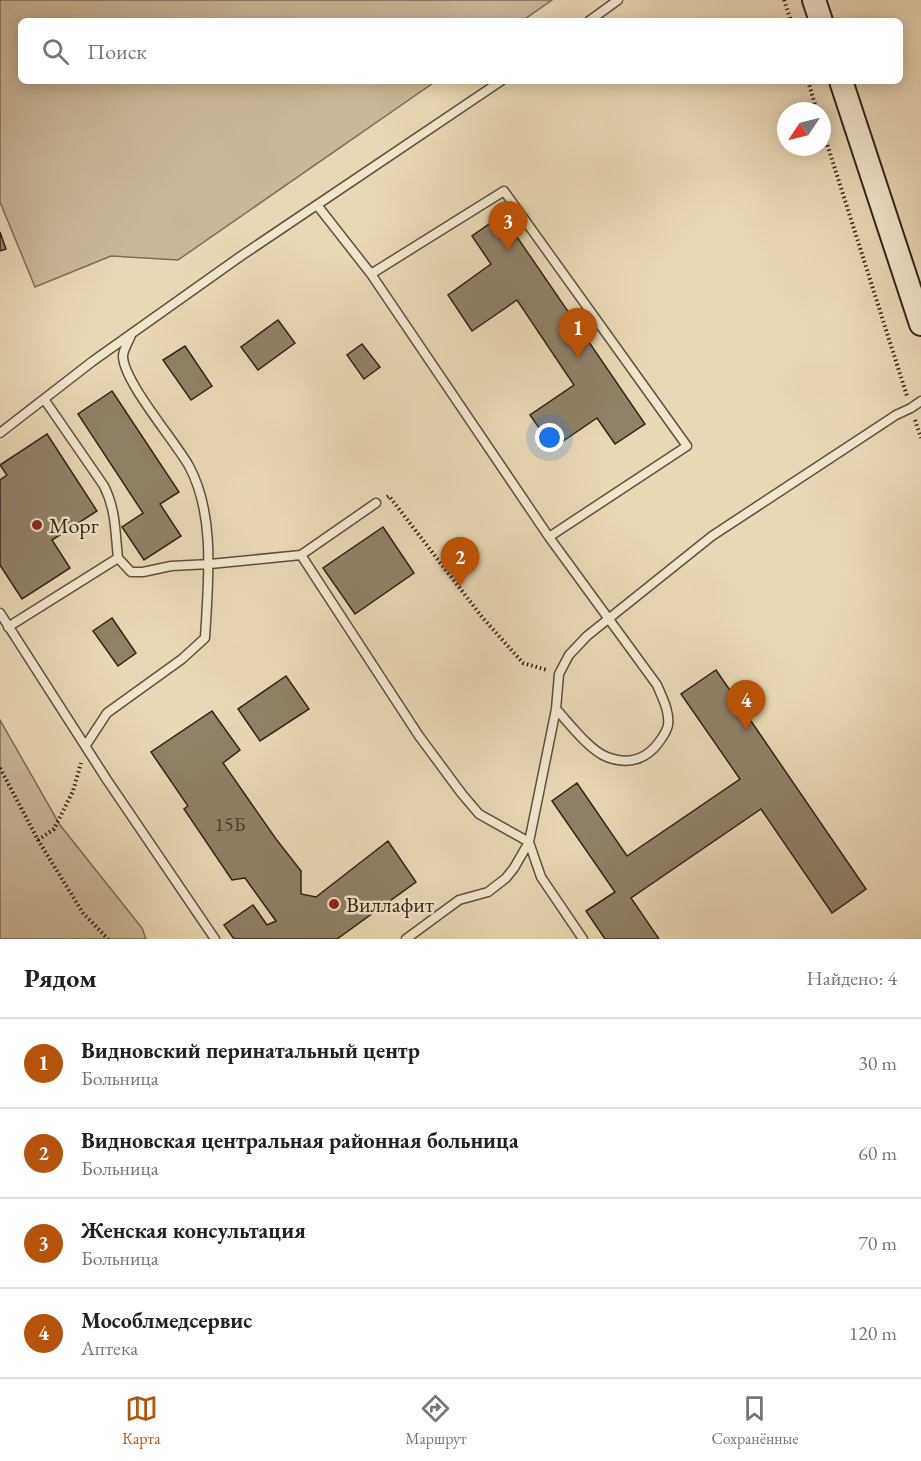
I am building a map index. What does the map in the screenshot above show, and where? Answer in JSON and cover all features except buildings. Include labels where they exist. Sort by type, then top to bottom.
[{"type":"main road","points":[[814,0],[820,18]]},
{"type":"main road","points":[[842,84],[921,324]]},
{"type":"lane","points":[[593,18],[618,0]]},
{"type":"lane","points":[[0,433],[132,334],[497,84]]},
{"type":"lane","points":[[371,274],[504,191],[687,446],[549,537]]},
{"type":"lane","points":[[317,205],[371,274],[549,537],[657,685],[665,705],[668,726],[653,750],[642,759],[617,760],[604,756],[594,749],[556,709]]},
{"type":"lane","points":[[86,745],[107,713],[182,659],[205,638],[210,564],[203,504],[189,467],[129,377],[123,356],[132,334]]},
{"type":"lane","points":[[44,399],[104,486],[115,514],[114,527],[118,558],[131,572],[171,566],[301,555],[376,503]]},
{"type":"lane","points":[[406,939],[459,900],[488,892],[506,878],[529,842],[556,709],[559,674],[569,655],[607,619],[712,536],[896,415],[921,401]]},
{"type":"lane","points":[[301,555],[419,736],[462,795],[479,814],[529,842],[541,877],[583,939]]},
{"type":"lane","points":[[8,627],[118,558]]},
{"type":"lane","points":[[0,614],[107,780],[215,939]]},
{"type":"path","points":[[784,0],[790,18]]},
{"type":"path","points":[[809,84],[814,102]]},
{"type":"path","points":[[831,156],[921,438]]},
{"type":"path","points":[[376,503],[390,496],[482,617],[523,663],[559,674]]},
{"type":"path","points":[[38,840],[54,829],[73,790],[86,745]]},
{"type":"path","points":[[0,768],[38,840],[83,913],[108,939]]},
{"type":"shaded area","points":[[0,0],[552,0],[526,18],[18,18],[18,84],[432,84],[178,260],[111,256],[35,287],[0,202]]},
{"type":"shaded area","points":[[0,720],[60,825],[142,928],[146,939],[0,939]]},
{"type":"place","name":"Женская консультация","points":[[508,251]]},
{"type":"place","name":"Видновский перинатальный центр","points":[[578,358]]},
{"type":"place","name":"Морг","points":[[37,525]]},
{"type":"place","name":"Видновская центральная районная больница","points":[[460,587]]},
{"type":"place","name":"Мособлмедсервис","points":[[746,730]]},
{"type":"place","name":"Виллафит","points":[[334,904]]}]
